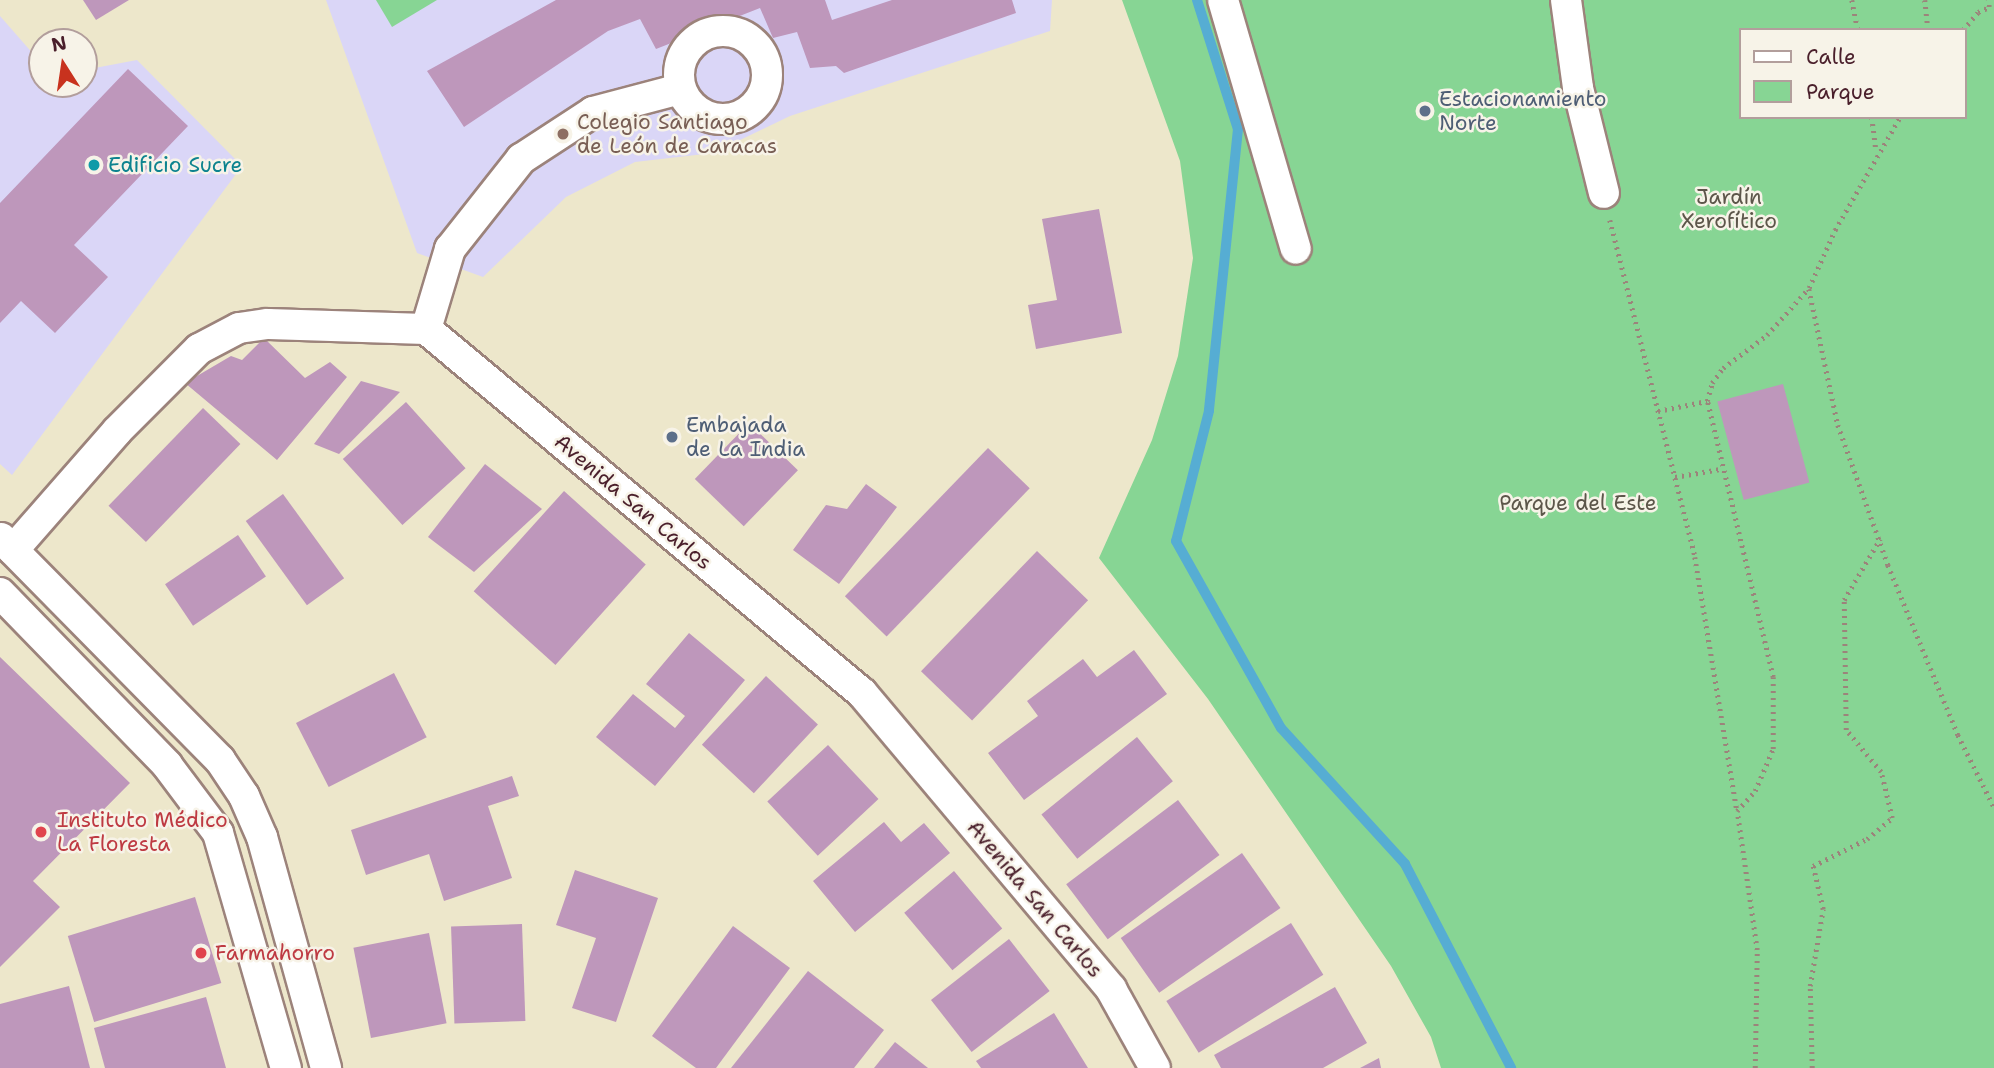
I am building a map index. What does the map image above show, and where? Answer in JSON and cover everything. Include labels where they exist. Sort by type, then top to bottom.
[{"type":"street","points":[[1223,0],[1296,249]]},
{"type":"street","points":[[1566,0],[1578,88],[1604,193]]},
{"type":"street","points":[[326,1068],[262,837],[244,796],[220,760],[7,543],[200,349],[239,328],[268,324],[426,329],[450,248],[521,159],[593,112],[681,89]]},
{"type":"street","name":"Avenida San Carlos","points":[[426,329],[862,694],[1111,989],[1155,1068]]},
{"type":"street","points":[[0,593],[167,765],[218,834],[286,1068]]},
{"type":"path","points":[[1843,0],[1850,7],[1857,28]]},
{"type":"path","points":[[1850,7],[1852,0]]},
{"type":"path","points":[[1926,0],[1928,28]]},
{"type":"path","points":[[1965,28],[1978,12],[1992,6],[1988,0]]},
{"type":"path","points":[[1872,119],[1876,152]]},
{"type":"path","points":[[1737,811],[1755,791],[1773,749],[1773,677],[1720,469],[1707,401],[1712,383],[1723,368],[1766,335],[1809,288],[1876,152],[1899,119]]},
{"type":"path","points":[[1604,193],[1695,557],[1757,950],[1755,1068]]},
{"type":"path","points":[[1809,288],[1838,425],[1958,735],[1994,807]]},
{"type":"path","points":[[1658,411],[1707,401]]},
{"type":"path","points":[[1675,477],[1720,469]]},
{"type":"path","points":[[1812,1068],[1810,986],[1823,909],[1813,866],[1867,839],[1892,818],[1881,772],[1846,730],[1844,600],[1880,539]]},
{"type":"shaded area","name":"Colegio Santiago de León de Caracas","points":[[326,0],[1052,0],[1050,31],[790,116],[713,153],[635,162],[566,197],[483,277],[417,253]]},
{"type":"shaded area","points":[[0,16],[28,48],[28,98],[98,98],[98,67],[137,60],[242,166],[12,475],[0,464]]},
{"type":"green space","points":[[376,0],[437,0],[392,27]]},
{"type":"green space","name":"Parque del Este","points":[[1122,0],[1994,0],[1994,1068],[1441,1068],[1431,1037],[1391,966],[1208,699],[1099,558],[1152,440],[1178,356],[1193,258],[1180,161]]},
{"type":"building","points":[[83,0],[129,0],[96,20]]},
{"type":"building","points":[[556,0],[825,0],[832,20],[892,0],[1012,0],[1016,13],[844,73],[836,66],[810,68],[797,32],[773,38],[760,8],[656,49],[640,19],[608,31],[464,127],[427,71]]},
{"type":"building","name":"Edificio Sucre","points":[[128,69],[188,126],[74,245],[108,277],[55,333],[21,301],[0,323],[0,203]]},
{"type":"building","points":[[1099,209],[1122,333],[1036,349],[1028,305],[1057,300],[1042,219]]},
{"type":"building","points":[[264,338],[305,378],[330,362],[347,377],[277,460],[185,383],[231,356],[242,360]]},
{"type":"building","points":[[361,381],[400,392],[339,454],[314,444]]},
{"type":"building","points":[[1783,384],[1809,483],[1744,500],[1717,402]]},
{"type":"building","points":[[406,402],[466,468],[402,525],[343,459]]},
{"type":"building","points":[[203,408],[240,444],[146,542],[109,506]]},
{"type":"building","points":[[749,423],[798,470],[744,526],[695,479]]},
{"type":"building","points":[[988,448],[1030,488],[887,636],[845,596]]},
{"type":"building","points":[[485,464],[542,509],[474,572],[428,537]]},
{"type":"building","points":[[866,484],[897,507],[839,584],[793,550],[826,505],[847,509]]},
{"type":"building","points":[[564,491],[646,565],[555,665],[474,591]]},
{"type":"building","points":[[283,494],[344,578],[307,605],[246,521]]},
{"type":"building","points":[[238,535],[266,576],[193,626],[165,584]]},
{"type":"building","points":[[1037,551],[1088,600],[972,720],[921,671]]},
{"type":"building","points":[[689,633],[745,680],[655,786],[596,737],[633,694],[675,728],[685,716],[646,684]]},
{"type":"building","points":[[1134,650],[1167,694],[1024,800],[988,753],[1038,716],[1027,701],[1083,659],[1097,677]]},
{"type":"building","name":"Instituto Médico La Floresta","points":[[0,657],[130,783],[33,881],[60,907],[0,967]]},
{"type":"building","points":[[394,673],[427,737],[329,787],[296,723]]},
{"type":"building","points":[[766,676],[818,724],[754,793],[702,745]]},
{"type":"building","points":[[1137,737],[1173,781],[1077,859],[1041,814]]},
{"type":"building","points":[[828,745],[878,799],[818,856],[767,802]]},
{"type":"building","points":[[512,776],[519,796],[488,806],[512,878],[444,901],[429,854],[366,875],[351,830]]},
{"type":"building","points":[[1178,800],[1220,855],[1108,939],[1066,884]]},
{"type":"building","points":[[884,822],[901,842],[924,823],[950,853],[855,932],[813,881]]},
{"type":"building","points":[[1242,853],[1280,908],[1159,993],[1121,938]]},
{"type":"building","points":[[575,870],[658,898],[616,1022],[572,1008],[596,938],[556,925]]},
{"type":"building","points":[[954,871],[1002,928],[952,970],[904,913]]},
{"type":"building","points":[[195,897],[221,983],[94,1022],[68,936]]},
{"type":"building","points":[[1291,923],[1323,975],[1199,1053],[1166,1001]]},
{"type":"building","points":[[522,924],[525,1021],[454,1023],[451,926]]},
{"type":"building","points":[[733,926],[790,968],[716,1068],[696,1068],[652,1036]]},
{"type":"building","points":[[429,933],[447,1023],[371,1038],[353,948]]},
{"type":"building","points":[[1009,939],[1050,991],[972,1052],[931,1000]]},
{"type":"building","points":[[808,971],[884,1030],[854,1068],[731,1068]]},
{"type":"building","points":[[69,986],[90,1068],[0,1068],[0,1004]]},
{"type":"building","points":[[1335,987],[1367,1043],[1323,1068],[1221,1068],[1214,1055]]},
{"type":"building","points":[[206,997],[226,1068],[105,1068],[94,1028]]},
{"type":"building","points":[[1054,1013],[1088,1068],[981,1068],[976,1061]]},
{"type":"building","points":[[895,1042],[928,1068],[874,1068]]},
{"type":"building","points":[[1379,1058],[1381,1068],[1360,1068]]},
{"type":"waterway","points":[[1197,0],[1238,129],[1209,411],[1176,541],[1281,728],[1405,864],[1511,1068]]},
{"type":"place","name":"Estacionamiento Norte","points":[[1425,111]]},
{"type":"place","name":"Colegio Santiago de León de Caracas","points":[[563,134]]},
{"type":"place","name":"Edificio Sucre","points":[[94,165]]},
{"type":"place","name":"Embajada de La India","points":[[672,437]]},
{"type":"place","name":"Instituto Médico La Floresta","points":[[41,832]]},
{"type":"place","name":"Farmahorro","points":[[201,953]]},
{"type":"park label","name":"Jardín Xerofítico","points":[[1729,209]]}]
